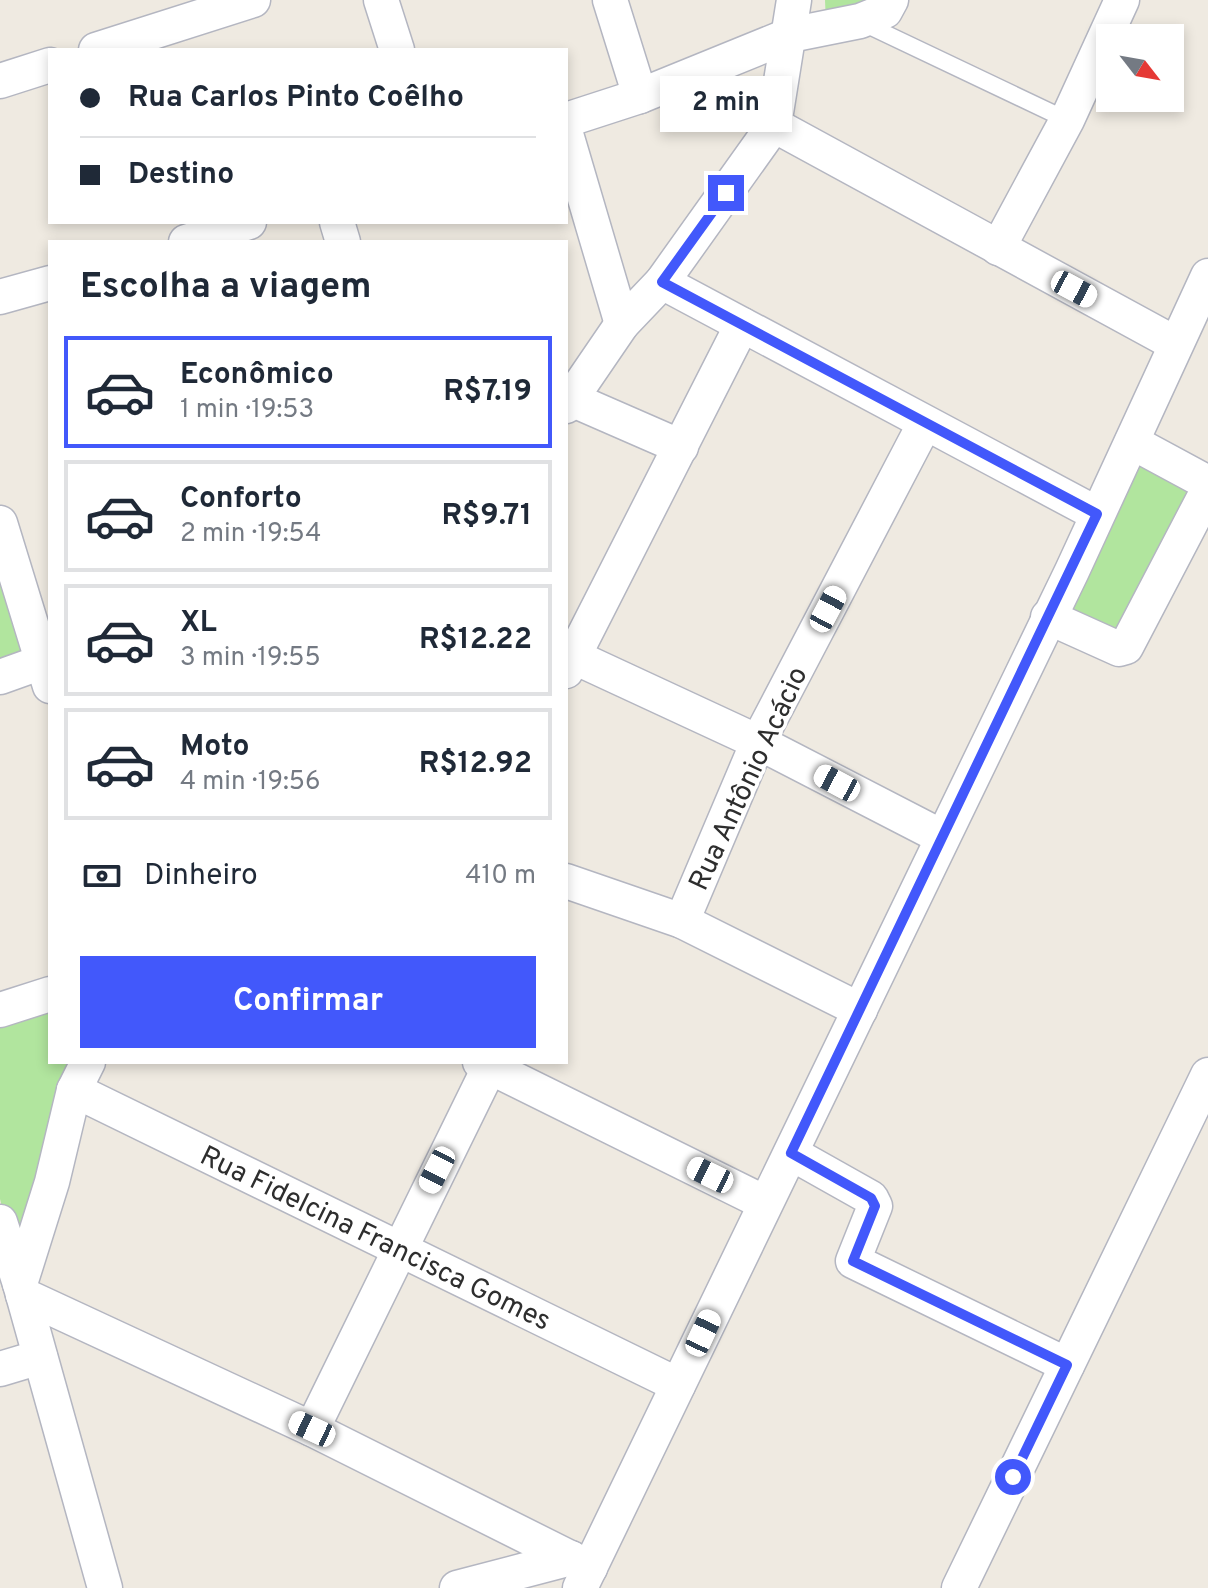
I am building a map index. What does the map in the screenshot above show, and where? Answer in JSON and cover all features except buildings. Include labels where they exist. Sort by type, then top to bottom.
[{"type":"street","points":[[99,48],[154,15],[253,0]]},
{"type":"street","points":[[381,0],[396,48]]},
{"type":"street","points":[[610,0],[640,96]]},
{"type":"street","points":[[681,447],[569,402],[622,324],[662,282],[774,125],[794,0]]},
{"type":"street","points":[[568,119],[640,96],[790,35],[860,21],[885,11],[891,0]]},
{"type":"street","points":[[998,248],[1067,120],[1122,0]]},
{"type":"street","points":[[0,81],[48,66]]},
{"type":"street","points":[[774,125],[1174,343]]},
{"type":"street","points":[[568,141],[622,324]]},
{"type":"street","points":[[192,240],[243,224]]},
{"type":"street","points":[[581,1571],[678,1385],[791,1153],[1132,442],[1174,343],[1208,276]]},
{"type":"street","points":[[662,282],[1097,514]]},
{"type":"street","points":[[0,297],[48,284]]},
{"type":"street","points":[[742,325],[568,660],[758,742],[942,837]]},
{"type":"street","points":[[568,363],[603,354]]},
{"type":"street","name":"Rua Antônio Acácio","points":[[682,921],[758,742],[925,423]]},
{"type":"street","points":[[1132,442],[1208,483]]},
{"type":"street","points":[[1048,617],[1119,649],[1126,647],[1208,490]]},
{"type":"street","points":[[0,677],[46,674],[2,540]]},
{"type":"street","points":[[568,889],[682,921],[860,1010]]},
{"type":"street","points":[[0,1010],[48,995]]},
{"type":"street","points":[[312,1429],[487,1064],[765,1203]]},
{"type":"street","points":[[959,1588],[1208,1075]]},
{"type":"street","points":[[21,1290],[81,1076]]},
{"type":"street","name":"Rua Fidelcina Francisca Gomes","points":[[81,1076],[398,1247],[678,1385]]},
{"type":"street","points":[[791,1153],[871,1198],[875,1206],[853,1261],[1067,1365]]},
{"type":"street","points":[[0,1222],[105,1588]]},
{"type":"street","points":[[21,1290],[312,1429],[581,1571]]},
{"type":"street","points":[[0,1369],[40,1357]]},
{"type":"street","points":[[457,1588],[581,1571]]},
{"type":"lane","points":[[860,21],[1067,120]]},
{"type":"green space","points":[[825,0],[881,0],[826,24]]},
{"type":"green space","points":[[1137,452],[1206,490],[1128,639],[1060,607]]},
{"type":"green space","points":[[0,559],[33,657],[0,668]]},
{"type":"green space","points":[[48,1001],[48,1064],[67,1064],[18,1274],[0,1199],[0,1019]]},
{"type":"route","points":[[726,193],[662,282],[1097,514],[791,1153],[871,1198],[875,1206],[853,1261],[1067,1365],[1013,1477]]}]
